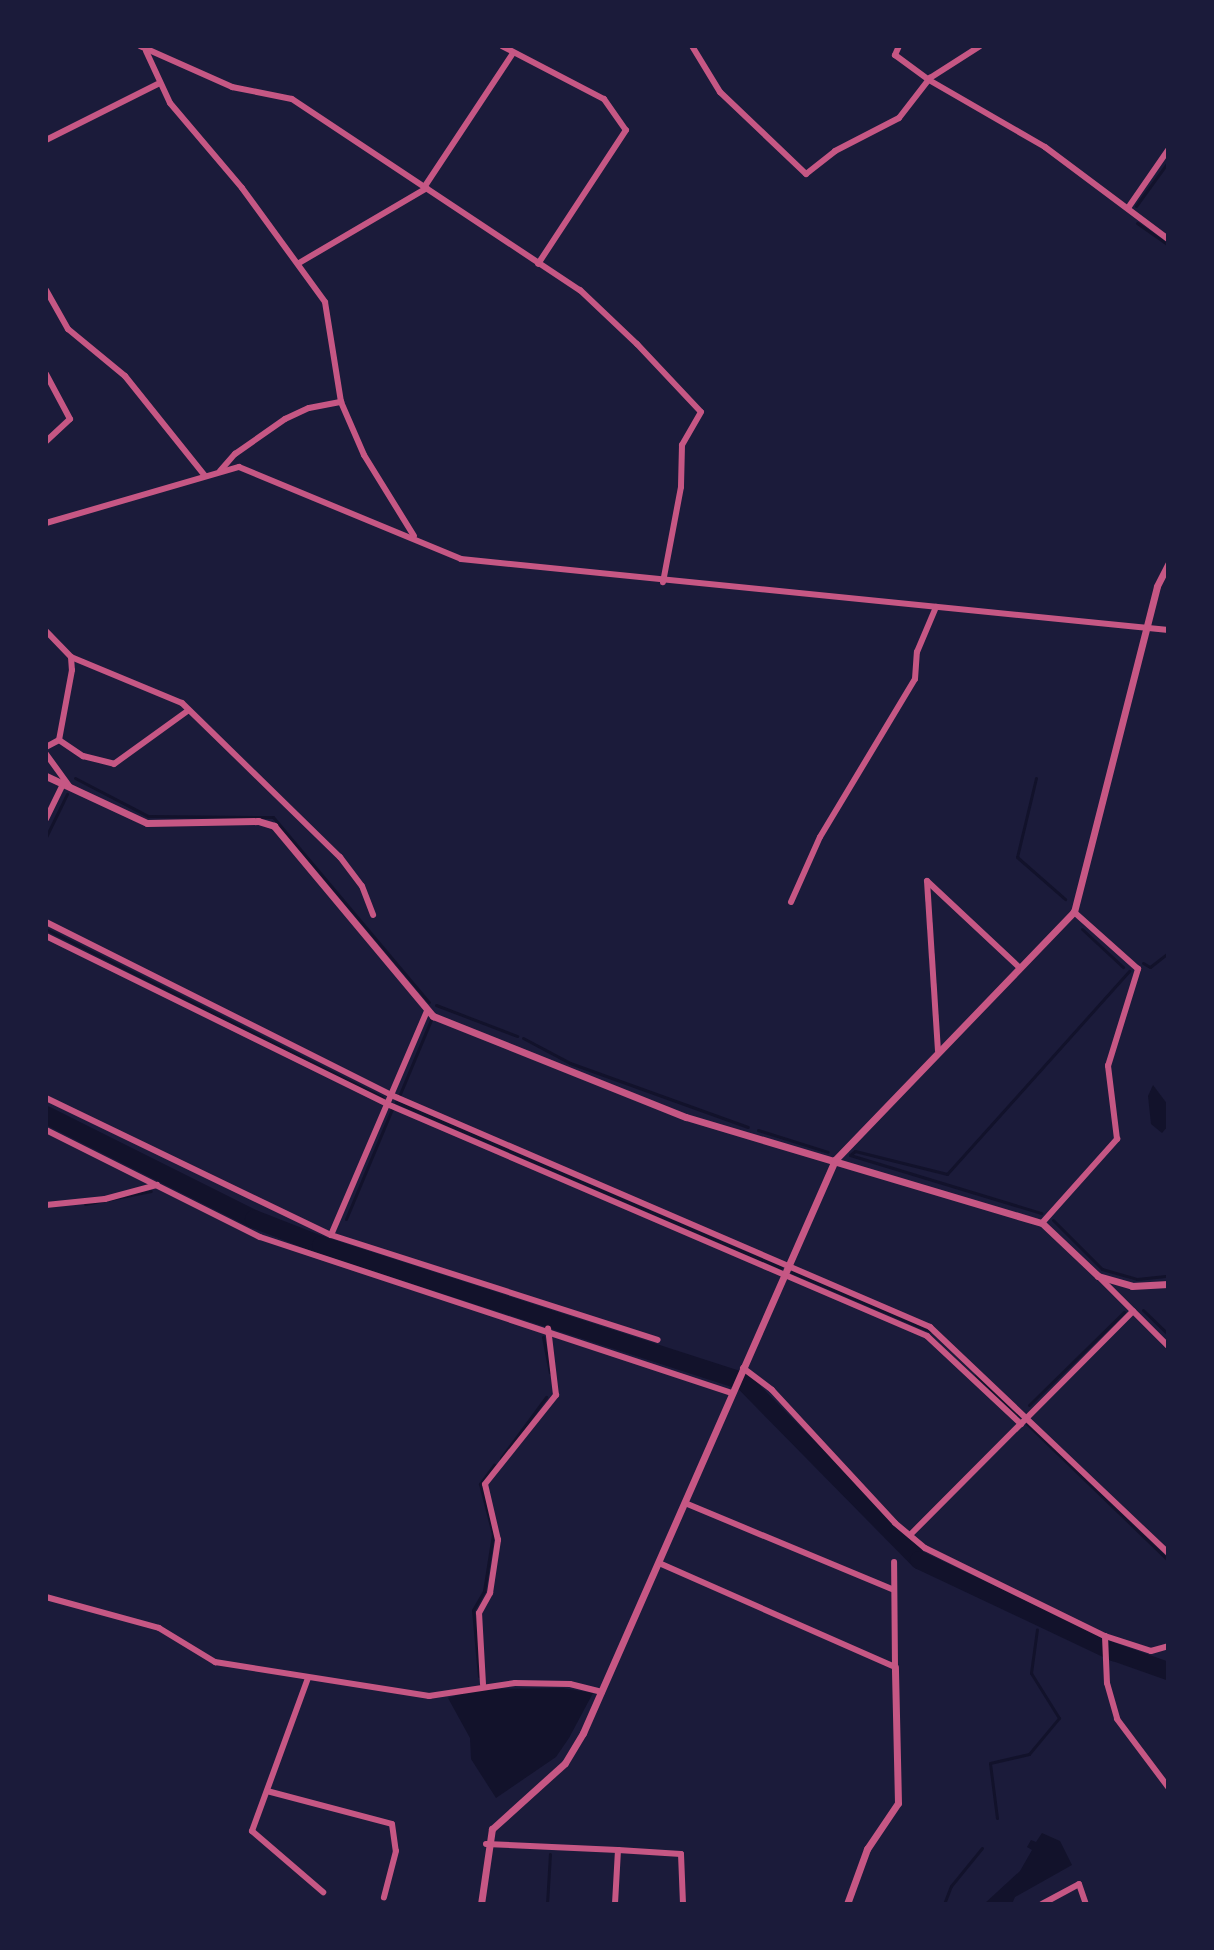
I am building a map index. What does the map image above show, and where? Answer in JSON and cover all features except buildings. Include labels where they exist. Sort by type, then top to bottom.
[{"type":"street","points":[[502,46],[604,99],[626,130],[538,264]]},
{"type":"street","points":[[692,46],[720,92],[806,174],[835,151],[899,118],[929,80],[980,46]]},
{"type":"street","points":[[899,46],[895,55],[929,80],[1045,147],[1168,239]]},
{"type":"street","points":[[143,49],[158,84],[299,263],[325,302],[341,402],[364,455],[416,539]]},
{"type":"street","points":[[143,49],[232,87],[282,93],[426,187],[603,309],[701,412],[682,445],[681,487],[663,582]]},
{"type":"street","points":[[299,263],[426,187],[513,53]]},
{"type":"street","points":[[46,140],[158,84]]},
{"type":"street","points":[[1128,208],[1168,150]]},
{"type":"street","points":[[46,290],[68,329],[125,376],[205,476]]},
{"type":"street","points":[[46,374],[70,419],[46,441]]},
{"type":"street","points":[[220,471],[235,454],[285,419],[341,402]]},
{"type":"street","points":[[46,523],[239,467],[461,559],[663,582],[1168,630]]},
{"type":"street","points":[[481,1904],[486,1844],[496,1821],[565,1763],[602,1692],[835,1160],[1074,912],[1147,628],[1168,564]]},
{"type":"street","points":[[791,902],[820,837],[915,679],[917,652],[936,607]]},
{"type":"street","points":[[46,631],[71,657],[158,689],[189,710],[340,857],[362,886],[373,915]]},
{"type":"street","points":[[59,740],[71,657]]},
{"type":"street","points":[[59,740],[83,756],[114,764],[189,710]]},
{"type":"street","points":[[46,747],[59,740]]},
{"type":"street","points":[[46,754],[67,786]]},
{"type":"street","points":[[46,776],[147,823],[258,821],[274,826],[427,1011],[686,1117],[1042,1223],[1168,1346]]},
{"type":"street","points":[[46,819],[67,786]]},
{"type":"street","points":[[938,1051],[927,881],[1019,967]]},
{"type":"street","points":[[1042,1223],[1117,1139],[1108,1066],[1138,969],[1074,912]]},
{"type":"street","points":[[46,922],[391,1095],[930,1327],[1168,1553]]},
{"type":"street","points":[[46,936],[387,1104],[927,1336],[1021,1424]]},
{"type":"street","points":[[331,1235],[427,1011]]},
{"type":"street","points":[[46,1098],[331,1235],[658,1340]]},
{"type":"street","points":[[46,1130],[260,1237],[315,1257],[548,1328],[733,1391]]},
{"type":"street","points":[[46,1205],[105,1199],[157,1185]]},
{"type":"street","points":[[1098,1276],[1132,1286],[1168,1284]]},
{"type":"street","points":[[910,1535],[1133,1311]]},
{"type":"street","points":[[483,1684],[479,1613],[490,1593],[498,1540],[485,1484],[556,1395],[548,1328]]},
{"type":"street","points":[[742,1370],[772,1390],[910,1535],[948,1562],[1105,1636],[1151,1651],[1168,1646]]},
{"type":"street","points":[[685,1503],[894,1590]]},
{"type":"street","points":[[847,1904],[867,1849],[898,1803],[894,1562]]},
{"type":"street","points":[[659,1563],[895,1667]]},
{"type":"street","points":[[46,1597],[159,1628],[215,1662],[308,1678],[429,1696],[483,1684],[570,1684],[602,1692]]},
{"type":"street","points":[[1105,1636],[1105,1664],[1117,1719],[1168,1787]]},
{"type":"street","points":[[308,1678],[252,1831],[323,1892]]},
{"type":"street","points":[[267,1791],[392,1824],[396,1851],[384,1897]]},
{"type":"street","points":[[486,1844],[681,1854],[683,1904]]},
{"type":"street","points":[[615,1904],[618,1850]]},
{"type":"street","points":[[1042,1904],[1079,1884],[1086,1904]]},
{"type":"shaded area","points":[[1153,1085],[1168,1105],[1168,1126],[1162,1133],[1151,1124],[1148,1096]]},
{"type":"shaded area","points":[[563,1688],[593,1693],[569,1738],[556,1757],[496,1798],[471,1759],[470,1738],[448,1698],[476,1689]]},
{"type":"shaded area","points":[[1042,1833],[1060,1841],[1072,1865],[1015,1897],[1012,1904],[984,1904],[1020,1871],[1032,1850],[1027,1847],[1031,1840],[1036,1842]]},
{"type":"waterway","points":[[1136,206],[1168,162]]},
{"type":"waterway","points":[[1137,223],[1168,245]]},
{"type":"waterway","points":[[75,778],[148,816],[273,817],[429,1002]]},
{"type":"waterway","points":[[1036,778],[1017,857],[1065,899]]},
{"type":"waterway","points":[[46,837],[67,794]]},
{"type":"waterway","points":[[46,929],[382,1097]]},
{"type":"waterway","points":[[1082,929],[1123,967]]},
{"type":"waterway","points":[[1143,963],[1150,967],[1168,953]]},
{"type":"waterway","points":[[850,1155],[855,1151],[947,1174],[1129,971]]},
{"type":"waterway","points":[[436,1005],[517,1036]]},
{"type":"waterway","points":[[400,1094],[431,1020]]},
{"type":"waterway","points":[[523,1038],[570,1063],[748,1127]]},
{"type":"waterway","points":[[396,1102],[781,1268]]},
{"type":"waterway","points":[[346,1219],[392,1109]]},
{"type":"waterway","points":[[46,1115],[254,1219],[321,1245],[744,1382],[919,1560],[1114,1652],[1168,1671]]},
{"type":"waterway","points":[[758,1130],[828,1152]]},
{"type":"waterway","points":[[850,1155],[1041,1213]]},
{"type":"waterway","points":[[166,1183],[174,1179]]},
{"type":"waterway","points":[[85,1204],[151,1191]]},
{"type":"waterway","points":[[1053,1220],[1102,1269],[1137,1279],[1168,1276]]},
{"type":"waterway","points":[[334,1248],[336,1243]]},
{"type":"waterway","points":[[792,1272],[930,1331]]},
{"type":"waterway","points":[[1143,1310],[1168,1334]]},
{"type":"waterway","points":[[1029,1405],[1124,1312]]},
{"type":"waterway","points":[[548,1321],[549,1315]]},
{"type":"waterway","points":[[543,1337],[550,1372]]},
{"type":"waterway","points":[[976,1375],[1019,1416]]},
{"type":"waterway","points":[[501,1458],[546,1397]]},
{"type":"waterway","points":[[1027,1424],[1168,1560]]},
{"type":"waterway","points":[[479,1676],[473,1610],[484,1591],[493,1534],[480,1484],[494,1465]]},
{"type":"waterway","points":[[997,1818],[990,1763],[1029,1754],[1059,1718],[1031,1673],[1037,1629]]},
{"type":"waterway","points":[[944,1904],[951,1886],[982,1848]]},
{"type":"waterway","points":[[547,1904],[550,1854]]}]
